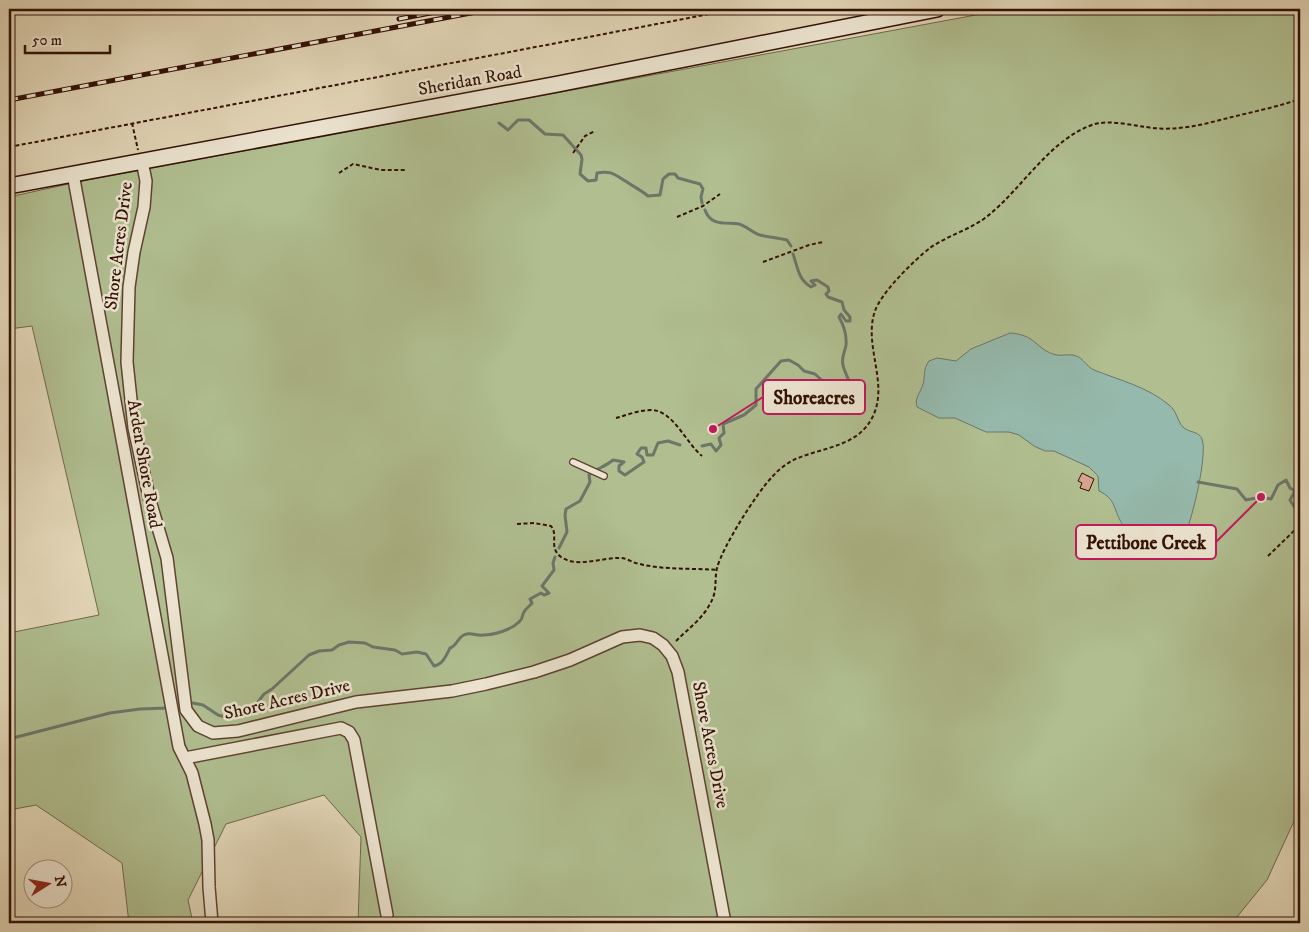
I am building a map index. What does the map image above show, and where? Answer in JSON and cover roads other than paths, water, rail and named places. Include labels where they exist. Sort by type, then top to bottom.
[{"type":"main road","name":"Sheridan Road","points":[[9,186],[548,86],[937,9]]},
{"type":"street","name":"Shore Acres Drive","points":[[142,161],[146,181],[144,207],[134,252],[129,287],[127,362],[130,396],[134,428],[150,498],[167,558],[186,710],[198,726],[213,733],[225,733],[356,702],[452,691],[534,672],[570,660],[622,637],[640,635],[653,638],[672,656],[678,672],[725,923]]},
{"type":"street","name":"Arden Shore Road","points":[[73,174],[179,747],[198,790],[208,840],[212,923]]},
{"type":"street","points":[[185,758],[341,728],[352,735],[387,915]]},
{"type":"lane","points":[[573,462],[604,476]]},
{"type":"water","points":[[1010,333],[1025,336],[1053,354],[1078,357],[1094,370],[1152,393],[1172,407],[1183,427],[1201,436],[1203,458],[1201,472],[1195,503],[1184,536],[1143,535],[1128,529],[1123,525],[1109,498],[1099,491],[1098,476],[1089,467],[1054,451],[1045,451],[1034,446],[1019,435],[1009,432],[986,432],[955,418],[939,418],[917,407],[917,398],[929,361],[937,358],[956,361],[971,349]]},
{"type":"waterway","points":[[499,123],[508,130],[518,120],[529,120],[545,134],[563,135],[581,155],[580,174],[588,181],[596,180],[597,173],[610,173],[648,196],[660,195],[663,179],[669,174],[675,174],[678,178],[700,184],[703,189],[702,203]]},
{"type":"waterway","points":[[705,210],[711,219],[719,223],[739,224],[760,235],[787,240],[791,246]]},
{"type":"waterway","points":[[793,254],[803,280],[811,287],[815,285],[811,281],[817,280],[828,287],[829,291],[826,294],[828,297],[842,302],[844,310],[850,317],[850,321],[846,321],[841,314],[839,317],[844,327],[846,338],[843,357],[844,370],[850,384]]},
{"type":"waterway","points":[[702,446],[711,444],[716,451],[721,445],[719,438],[724,433],[723,424],[744,415],[756,405],[756,389],[781,361],[789,360],[804,371],[815,374],[827,385],[842,390],[850,384]]},
{"type":"waterway","points":[[850,384],[865,388]]},
{"type":"waterway","points":[[559,548],[567,532],[566,509],[580,501],[590,482],[589,475],[613,460],[624,462],[619,466],[619,471],[625,475],[644,462],[642,457],[637,454],[641,448],[646,448],[647,455],[653,455],[658,443],[668,441],[680,445]]},
{"type":"waterway","points":[[1198,482],[1237,489],[1246,500],[1261,497],[1271,499],[1278,485],[1286,480],[1290,488],[1295,491],[1290,500],[1300,516]]},
{"type":"waterway","points":[[193,703],[203,705],[218,715],[229,718],[240,714],[255,706],[264,694],[309,655],[319,651],[332,650],[339,645],[349,642],[365,643],[373,647],[395,650],[402,654],[417,652],[426,654],[434,666],[437,665],[444,659],[450,648],[464,635],[487,635],[507,630],[516,625],[532,603],[530,599],[541,593],[544,595],[549,593],[542,586],[554,570],[553,563],[555,557]]},
{"type":"waterway","points":[[9,739],[110,713],[168,708]]},
{"type":"railway","points":[[399,19],[451,9]]},
{"type":"railway","points":[[9,100],[492,9]]},
{"type":"place","name":"Shoreacres","points":[[713,429]]},
{"type":"place","name":"Pettibone Creek","points":[[1261,497]]}]
